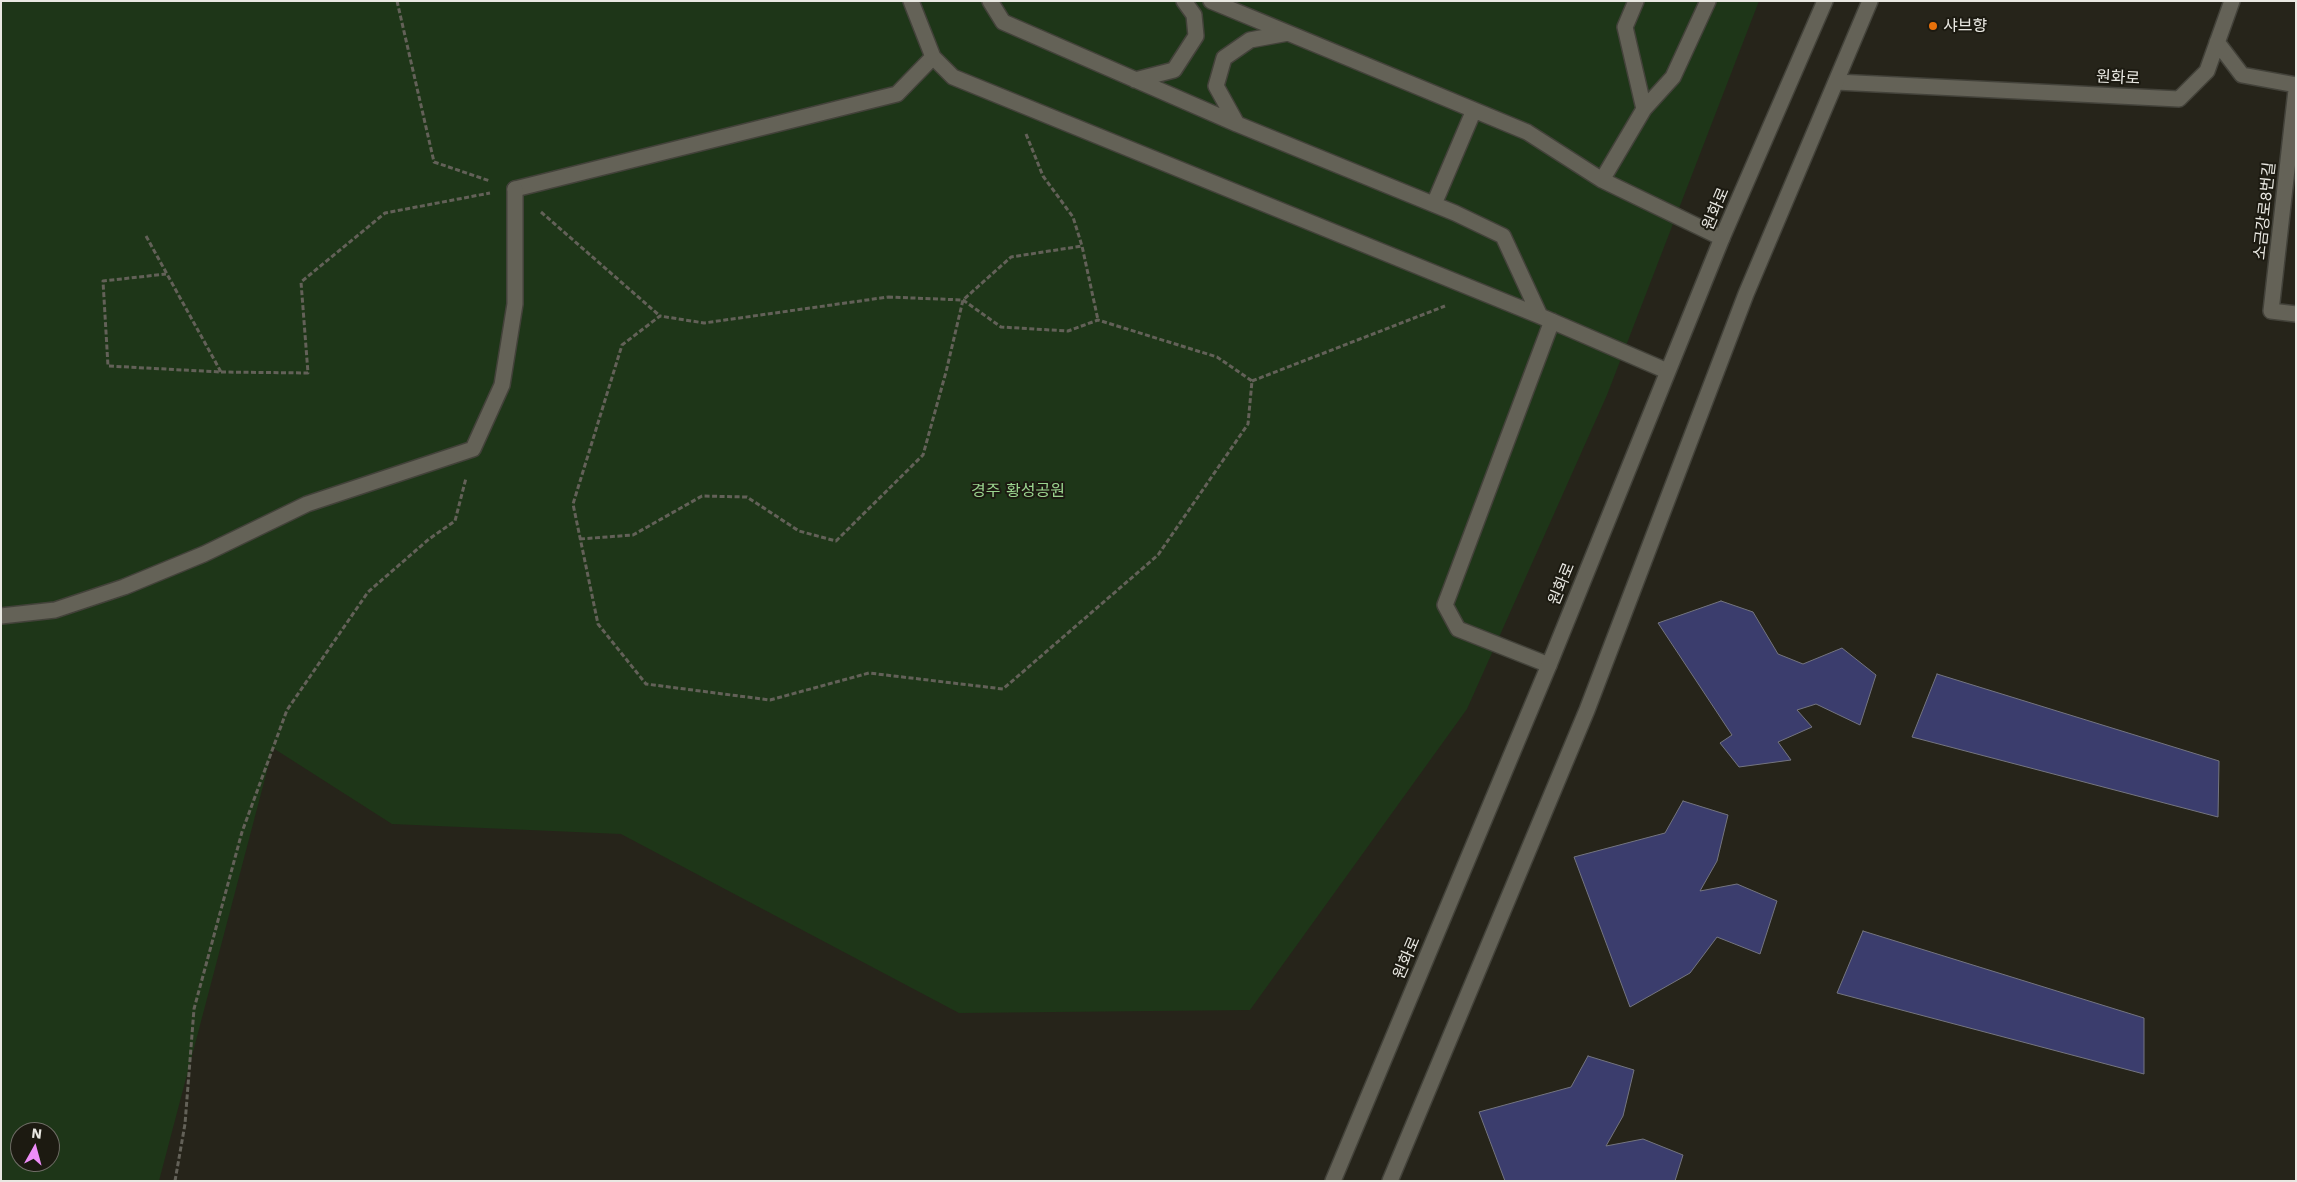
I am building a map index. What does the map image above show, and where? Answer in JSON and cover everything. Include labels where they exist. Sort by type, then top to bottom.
[{"type":"main road","points":[[911,1],[934,57],[953,77],[1481,292],[1667,371]]},
{"type":"main road","points":[[990,1],[1004,22],[1236,124],[1434,204],[1503,236],[1546,319],[1445,605],[1458,629],[1549,665]]},
{"type":"main road","points":[[1135,80],[1174,70],[1196,36],[1194,14],[1184,1]]},
{"type":"main road","points":[[1212,1],[1527,132],[1602,180],[1722,238]]},
{"type":"main road","points":[[1636,1],[1625,27],[1644,109]]},
{"type":"main road","points":[[1602,180],[1644,109],[1673,77],[1708,1]]},
{"type":"main road","name":"원화로","points":[[1334,1181],[1549,665],[1722,238],[1825,1]]},
{"type":"main road","points":[[1390,1181],[1587,710],[1746,294],[1870,1]]},
{"type":"main road","points":[[2232,1],[2217,42],[2242,75],[2296,85]]},
{"type":"main road","points":[[1236,124],[1216,86],[1224,58],[1250,40],[1288,33]]},
{"type":"main road","name":"원화로","points":[[1836,82],[2180,99],[2207,71],[2217,42]]},
{"type":"main road","points":[[1,616],[55,610],[124,587],[204,554],[307,504],[473,449],[502,384],[516,304],[515,189],[897,94],[934,57]]},
{"type":"main road","name":"소금강로8번길","points":[[2296,90],[2272,311],[2296,314]]},
{"type":"main road","points":[[1434,204],[1474,110]]},
{"type":"path","points":[[397,1],[434,162],[515,189],[660,316],[704,323],[888,297],[963,300],[1001,327],[1068,331],[1098,320],[1217,357],[1252,380]]},
{"type":"path","points":[[1012,101],[1043,176],[1073,216],[1082,246],[1098,320]]},
{"type":"path","points":[[166,274],[103,281],[108,366],[221,372],[308,372],[301,282],[385,213],[515,189]]},
{"type":"path","points":[[146,236],[221,372]]},
{"type":"path","points":[[580,539],[633,535],[702,496],[747,496],[799,531],[836,541],[924,454],[963,300],[1010,257],[1082,246]]},
{"type":"path","points":[[1252,380],[1481,292]]},
{"type":"path","points":[[660,316],[622,345],[573,504],[598,624],[646,684],[770,700],[869,673],[1003,689],[1158,555],[1248,424],[1252,380]]},
{"type":"path","points":[[175,1181],[185,1124],[194,1008],[242,832],[287,710],[368,592],[428,539],[455,521],[473,449]]},
{"type":"green space","name":"경주 황성공원","points":[[1,1],[1759,1],[1607,395],[1467,709],[1250,1010],[959,1013],[621,834],[392,824],[273,748],[159,1181],[1,1181]]},
{"type":"building","points":[[1721,601],[1753,612],[1778,654],[1803,664],[1842,648],[1876,675],[1860,725],[1816,704],[1797,710],[1812,727],[1778,742],[1791,760],[1739,767],[1720,743],[1732,735],[1658,623]]},
{"type":"building","points":[[1937,674],[2219,761],[2218,817],[1912,737]]},
{"type":"building","points":[[1683,801],[1728,815],[1717,861],[1700,891],[1737,884],[1777,901],[1760,954],[1717,937],[1690,973],[1630,1007],[1574,857],[1665,833]]},
{"type":"building","points":[[1863,931],[2144,1018],[2144,1074],[1837,993]]},
{"type":"building","points":[[1588,1056],[1634,1070],[1623,1116],[1606,1146],[1643,1139],[1683,1155],[1675,1181],[1505,1181],[1479,1112],[1571,1087]]},
{"type":"place","name":"샤브향","points":[[1933,26]]}]
